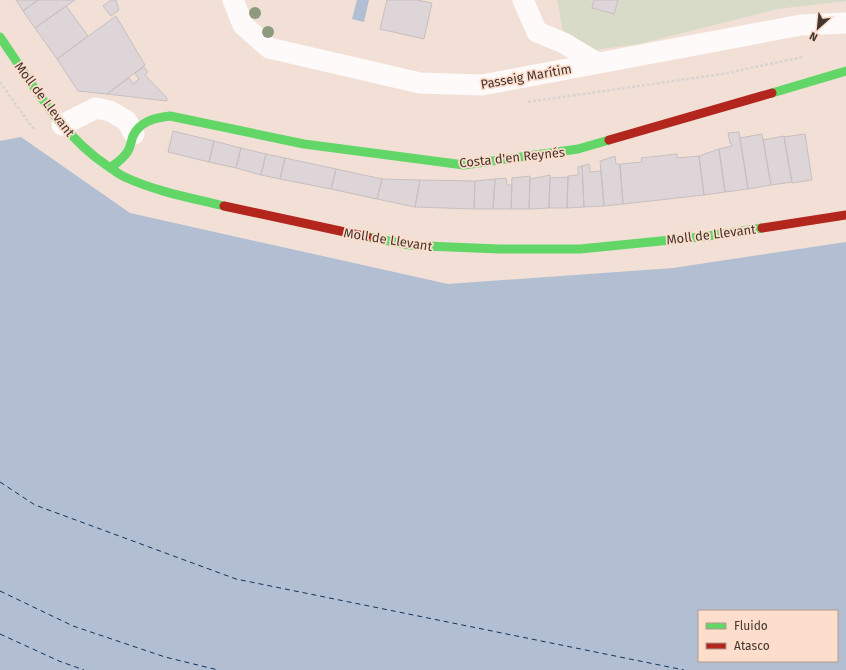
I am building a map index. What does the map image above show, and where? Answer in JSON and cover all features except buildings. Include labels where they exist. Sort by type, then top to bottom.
[{"type":"street","name":"Passeig Marítim","points":[[233,0],[243,25],[269,48],[420,83],[482,85],[801,25],[846,23]]},
{"type":"street","points":[[523,0],[537,32],[564,44],[597,63]]},
{"type":"street","name":"Moll de Llevant","points":[[0,37],[62,125],[97,159],[126,178],[172,194],[341,232],[410,245],[499,249],[580,249],[701,237],[846,215]]},
{"type":"street","name":"Costa d'en Reynés","points":[[134,134],[144,123],[154,118],[170,116],[304,144],[464,165],[578,149],[846,71]]},
{"type":"street","points":[[62,125],[96,108],[110,111],[127,121],[134,134],[128,151],[120,161],[110,168]]},
{"type":"green space","points":[[557,0],[846,1],[778,9],[639,44],[595,50],[564,37]]},
{"type":"water","points":[[357,0],[369,0],[364,22],[352,19]]},
{"type":"water","points":[[21,137],[130,213],[448,284],[673,268],[846,242],[846,670],[0,670],[0,141]]},
{"type":"ferry route","points":[[0,482],[35,505],[236,579],[684,670]]},
{"type":"ferry route","points":[[0,591],[73,626],[165,657],[218,670]]},
{"type":"ferry route","points":[[0,634],[59,661],[84,670]]},
{"type":"traffic: fast","points":[[0,37],[48,108],[76,140],[92,154],[120,175],[139,183],[175,194],[224,206]]},
{"type":"traffic: fast","points":[[772,93],[846,71]]},
{"type":"traffic: fast","points":[[110,168],[126,154],[133,136],[140,127],[148,121],[170,116],[304,144],[464,165],[578,149],[609,140]]},
{"type":"traffic: fast","points":[[368,237],[410,245],[426,246],[499,249],[580,249],[701,237],[762,228]]},
{"type":"traffic: jam","points":[[609,140],[772,93]]},
{"type":"traffic: jam","points":[[224,206],[368,237]]},
{"type":"traffic: jam","points":[[762,228],[846,215]]}]
